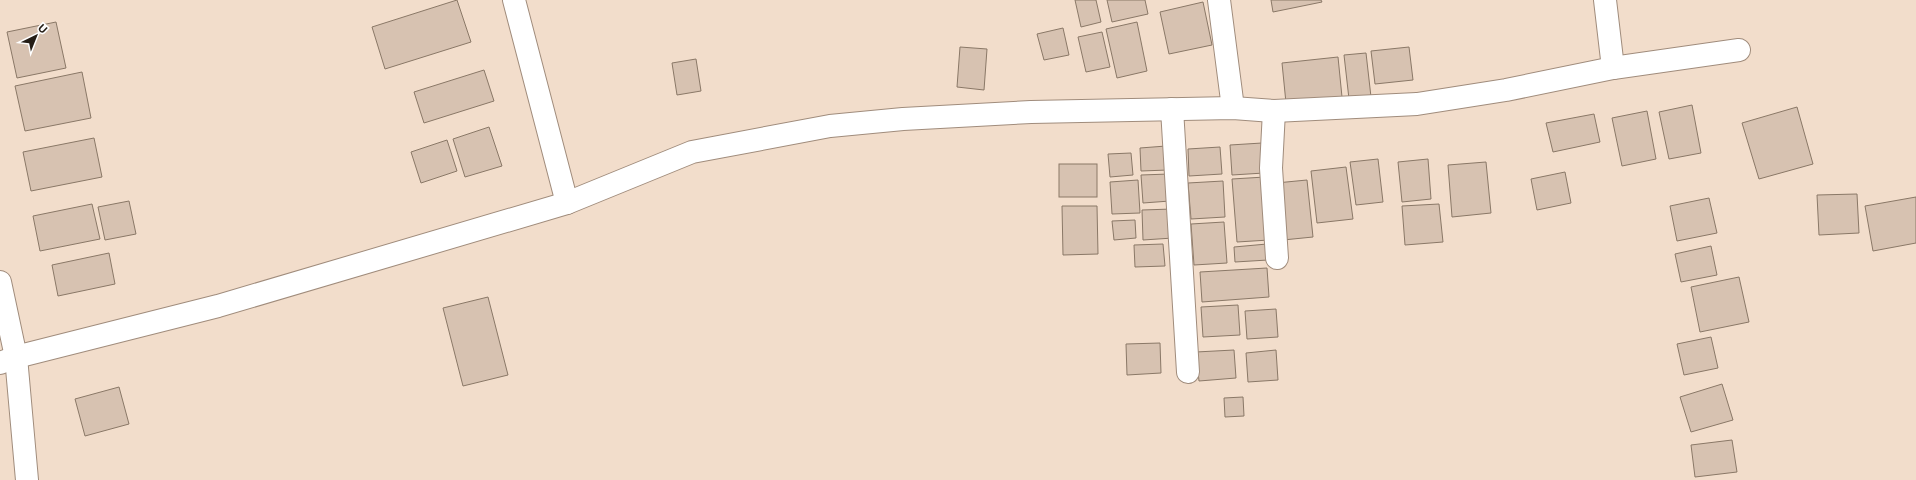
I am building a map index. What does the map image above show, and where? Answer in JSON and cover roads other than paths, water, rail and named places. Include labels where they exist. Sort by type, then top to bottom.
[{"type":"street","points":[[514,0],[566,203]]},
{"type":"street","points":[[1218,0],[1233,108]]},
{"type":"street","points":[[1605,0],[1614,68]]},
{"type":"street","points":[[8,360],[218,306],[566,203],[692,152],[830,126],[903,118],[1001,114],[1233,108],[1274,111],[1417,104],[1506,90],[1614,68],[1740,50]]},
{"type":"street","points":[[1172,109],[1188,372]]},
{"type":"street","points":[[1274,111],[1271,168],[1277,258]]},
{"type":"street","points":[[0,282],[8,360],[27,480]]}]
